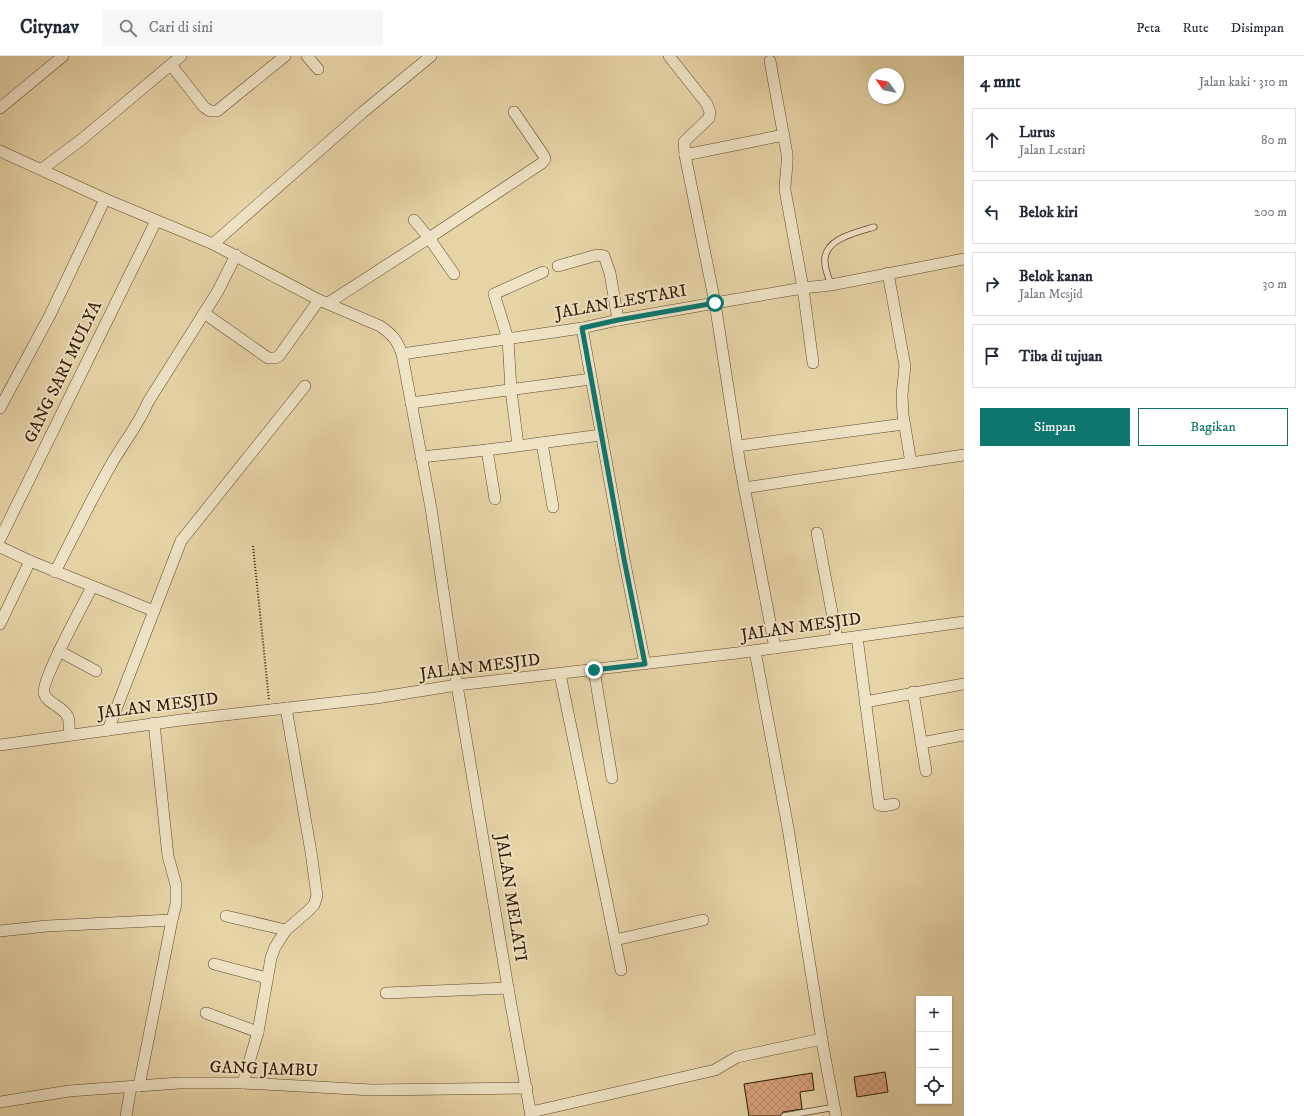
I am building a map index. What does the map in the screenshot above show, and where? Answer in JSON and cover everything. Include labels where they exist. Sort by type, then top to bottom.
[{"type":"street","points":[[0,108],[63,56]]},
{"type":"street","points":[[42,169],[80,140],[181,56]]},
{"type":"street","points":[[171,65],[204,107],[210,112],[217,111],[285,56]]},
{"type":"street","points":[[306,56],[318,69]]},
{"type":"street","points":[[213,244],[363,112],[431,56]]},
{"type":"street","points":[[669,56],[707,104],[710,112],[709,118],[684,142],[685,155],[715,303],[744,488],[775,648]]},
{"type":"street","points":[[770,61],[784,135],[788,167],[785,179],[785,190],[814,363]]},
{"type":"street","points":[[204,313],[268,358],[279,356],[324,301],[429,238],[542,163],[545,159],[544,156],[514,112]]},
{"type":"street","points":[[685,155],[784,135]]},
{"type":"street","name":"JALAN MELATI","points":[[0,151],[156,221],[213,244],[324,301],[363,318],[389,332],[397,340],[402,354],[431,508],[457,685],[508,988],[531,1114]]},
{"type":"street","points":[[0,408],[50,315],[106,199]]},
{"type":"street","points":[[414,220],[429,238],[454,274]]},
{"type":"street","name":"GANG SARI MULYA","points":[[0,539],[156,221]]},
{"type":"street","points":[[55,572],[118,452],[143,415],[148,402],[218,291],[236,255]]},
{"type":"street","points":[[558,266],[598,256],[604,256],[610,273],[618,320]]},
{"type":"street","name":"JALAN LESTARI","points":[[402,354],[582,328],[618,320],[715,303],[802,288],[831,285],[964,259]]},
{"type":"street","points":[[518,445],[511,390],[508,339],[490,295],[543,272]]},
{"type":"street","points":[[888,273],[905,366],[902,395],[904,424],[911,463]]},
{"type":"street","points":[[582,328],[645,664]]},
{"type":"street","points":[[411,403],[591,380]]},
{"type":"street","points":[[108,730],[181,541],[305,386]]},
{"type":"street","points":[[738,446],[904,424]]},
{"type":"street","points":[[421,457],[601,435]]},
{"type":"street","points":[[542,442],[553,506]]},
{"type":"street","points":[[486,450],[495,499]]},
{"type":"street","points":[[744,488],[964,456]]},
{"type":"street","points":[[817,533],[837,639]]},
{"type":"street","points":[[0,547],[55,572],[154,611]]},
{"type":"street","points":[[0,624],[30,561]]},
{"type":"street","points":[[69,736],[68,719],[66,714],[60,707],[49,700],[45,695],[44,688],[59,651],[92,587]]},
{"type":"street","name":"JALAN MESJID","points":[[0,745],[154,723],[376,698],[457,685],[755,651],[964,622]]},
{"type":"street","points":[[857,637],[864,702],[879,805],[883,806],[894,804]]},
{"type":"street","points":[[59,651],[96,671]]},
{"type":"street","points":[[755,651],[788,828],[835,1111]]},
{"type":"street","points":[[594,670],[612,778]]},
{"type":"street","points":[[560,674],[621,970]]},
{"type":"street","points":[[864,702],[964,684]]},
{"type":"street","points":[[913,692],[926,771]]},
{"type":"street","points":[[243,1083],[258,1032],[271,958],[275,947],[286,930],[314,905],[317,896],[312,852],[286,708]]},
{"type":"street","points":[[126,1116],[135,1086],[176,904],[176,885],[168,856],[154,723]]},
{"type":"street","points":[[921,743],[964,735]]},
{"type":"street","points":[[226,916],[286,930]]},
{"type":"street","points":[[0,931],[47,926],[172,920]]},
{"type":"street","points":[[615,940],[703,920]]},
{"type":"street","points":[[214,964],[267,978]]},
{"type":"street","points":[[386,994],[508,988]]},
{"type":"street","points":[[206,1013],[258,1032]]},
{"type":"street","points":[[531,1114],[715,1070],[737,1057],[822,1040]]},
{"type":"street","name":"GANG JAMBU","points":[[0,1102],[69,1091],[179,1084],[243,1083],[372,1090],[527,1088]]},
{"type":"lane","points":[[831,285],[824,262],[826,251],[846,236],[874,227]]},
{"type":"lane","points":[[784,1116],[835,1111]]},
{"type":"path","points":[[253,546],[270,710]]},
{"type":"building","points":[[885,1072],[888,1092],[857,1097],[854,1077]]},
{"type":"building","points":[[812,1073],[814,1090],[800,1092],[802,1109],[783,1112],[780,1116],[749,1116],[744,1084]]},
{"type":"route","points":[[594,670],[645,664],[624,559],[582,328],[618,320],[715,303]]}]
